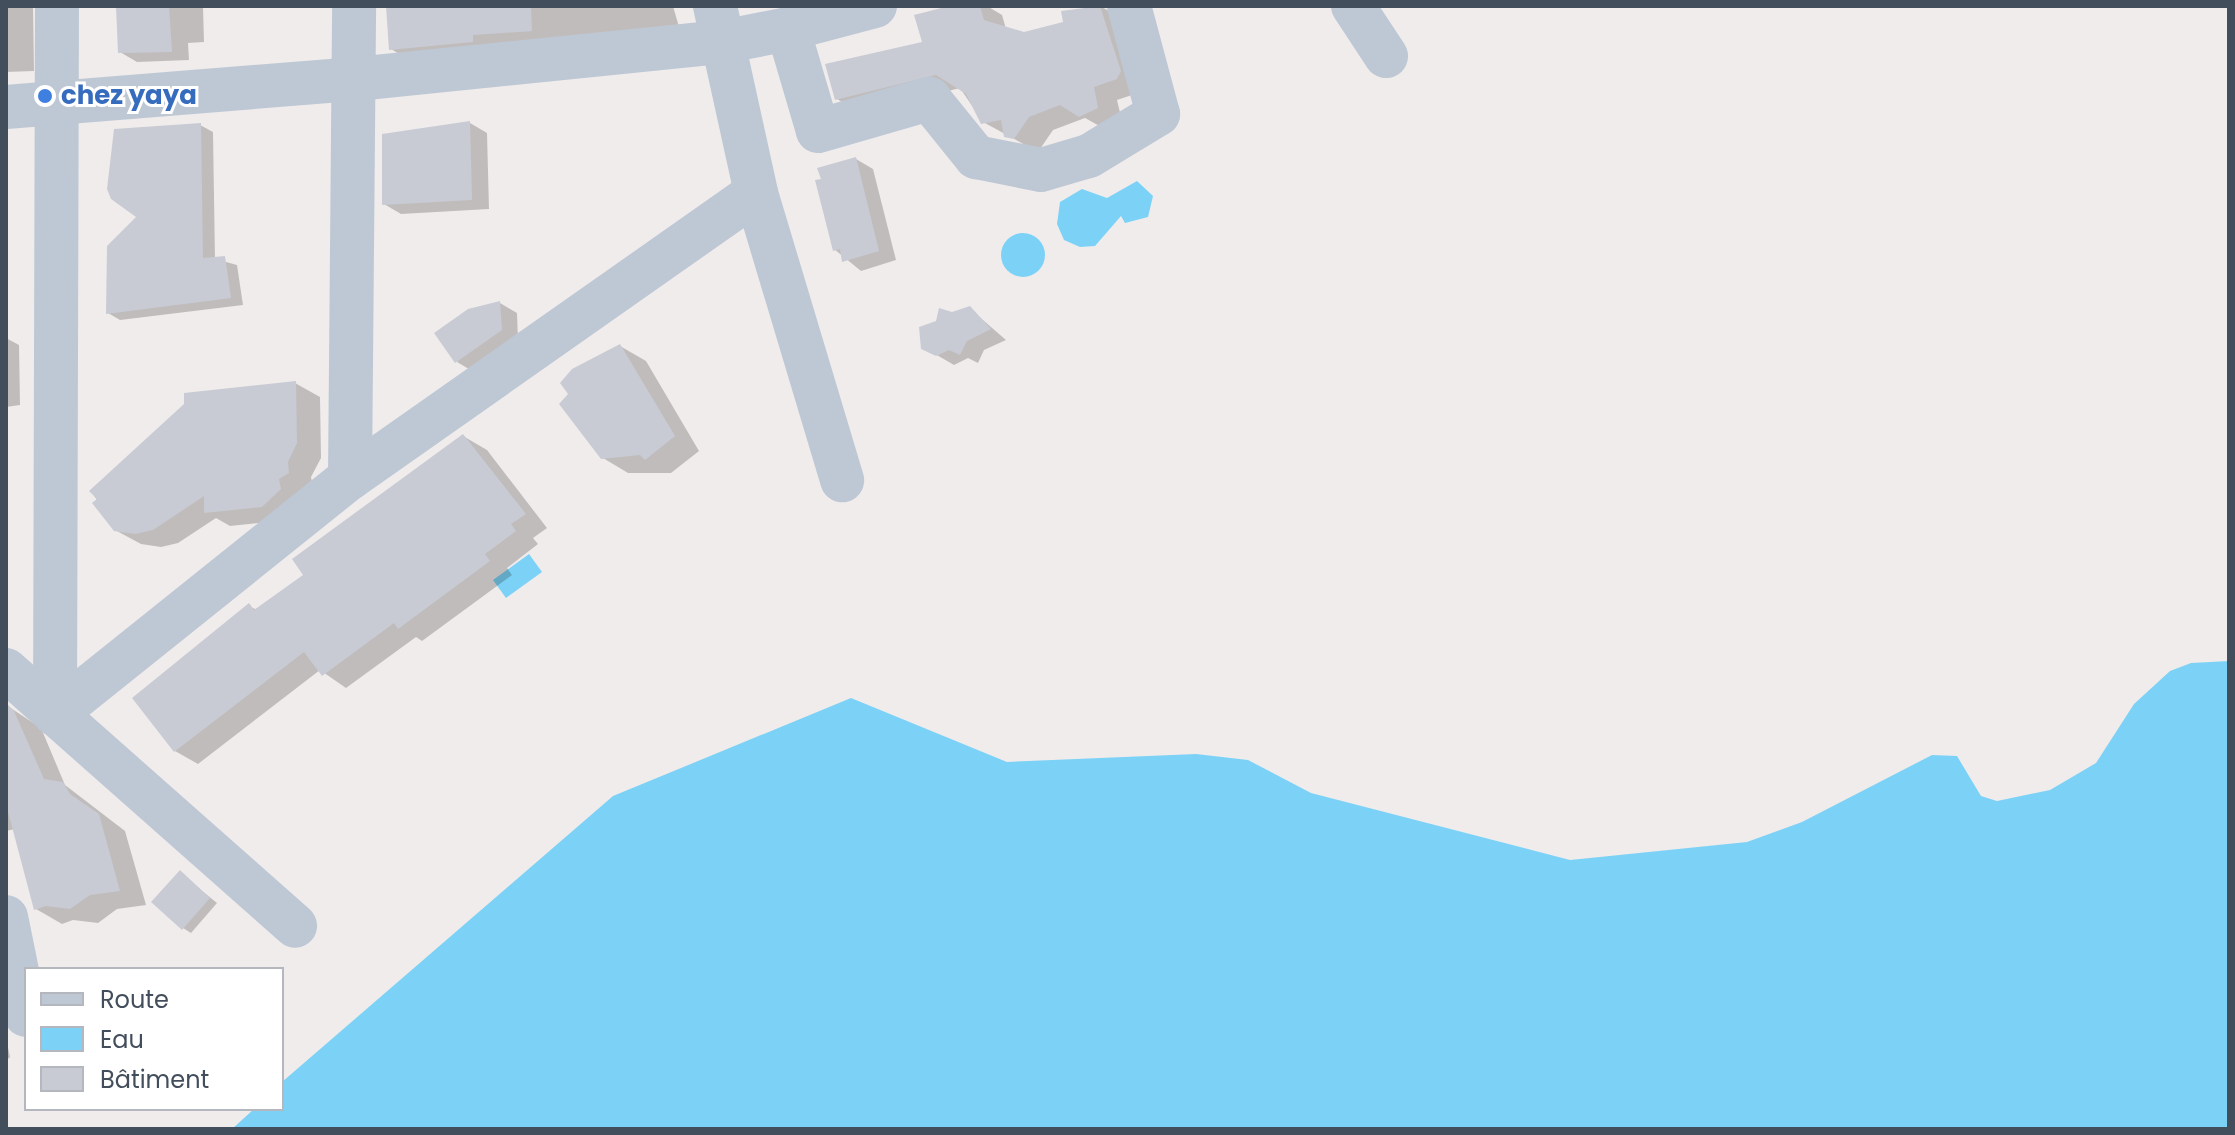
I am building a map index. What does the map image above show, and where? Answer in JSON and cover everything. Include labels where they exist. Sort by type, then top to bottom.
[{"type":"street","points":[[55,714],[57,6]]},
{"type":"street","points":[[350,478],[356,79],[354,6]]},
{"type":"street","points":[[6,107],[356,79],[718,24],[788,29],[875,6]]},
{"type":"street","points":[[1353,6],[1386,56]]},
{"type":"street","points":[[788,29],[818,131],[929,99],[976,157],[1041,170],[1089,156],[1158,114],[1135,7]]},
{"type":"street","points":[[718,24],[756,193],[842,480]]},
{"type":"street","points":[[55,714],[350,478],[756,193]]},
{"type":"street","points":[[6,670],[295,926]]},
{"type":"street","points":[[6,917],[24,1005]]},
{"type":"water","points":[[1137,181],[1153,196],[1148,217],[1125,223],[1121,216],[1095,246],[1080,247],[1064,240],[1057,224],[1060,202],[1082,189],[1107,198]]},
{"type":"water","points":[[1023,233],[1039,239],[1045,255],[1039,271],[1023,277],[1007,271],[1001,255],[1007,239]]},
{"type":"water","points":[[529,554],[542,572],[506,598],[493,580]]},
{"type":"water","points":[[2229,661],[2229,1129],[232,1129],[252,1111],[284,1111],[284,1080],[613,796],[851,698],[1007,762],[1196,754],[1248,760],[1311,793],[1570,860],[1747,842],[1802,822],[1932,755],[1957,756],[1981,796],[1997,801],[2050,790],[2096,763],[2134,704],[2170,671],[2191,663]]},
{"type":"building","points":[[116,6],[169,6],[172,52],[118,53]]},
{"type":"building","points":[[386,6],[531,6],[532,31],[473,35],[473,42],[389,50]]},
{"type":"building","points":[[949,6],[980,6],[984,20],[1024,32],[1063,22],[1061,11],[1100,6],[1121,71],[1117,79],[1094,87],[1098,108],[1079,117],[1060,105],[1029,117],[1014,139],[1004,137],[1001,120],[981,124],[966,94],[936,75],[835,100],[825,64],[922,42],[914,15]]},
{"type":"building","points":[[470,121],[472,200],[382,205],[382,134]]},
{"type":"building","points":[[201,123],[203,258],[225,256],[231,298],[106,314],[107,246],[136,217],[111,199],[107,189],[114,129]]},
{"type":"building","points":[[856,157],[879,251],[842,262],[840,249],[833,251],[815,180],[821,179],[817,168]]},
{"type":"building","points":[[500,301],[502,330],[455,363],[434,333],[468,309]]},
{"type":"building","points":[[970,306],[991,329],[967,341],[960,355],[949,350],[936,356],[921,349],[919,327],[936,321],[939,308],[952,312]]},
{"type":"building","points":[[620,344],[675,436],[645,460],[640,455],[601,459],[559,404],[568,394],[560,383],[572,369]]},
{"type":"building","points":[[296,381],[297,443],[288,462],[289,473],[279,479],[281,489],[262,507],[204,513],[204,496],[153,530],[135,534],[114,531],[92,503],[97,499],[89,491],[184,404],[184,393]]},
{"type":"building","points":[[463,434],[526,514],[511,524],[516,531],[485,554],[490,561],[398,629],[394,623],[322,676],[304,652],[174,752],[132,698],[249,603],[254,610],[303,575],[292,559]]},
{"type":"building","points":[[6,703],[14,711],[44,779],[63,782],[70,794],[99,814],[120,891],[90,895],[70,909],[46,906],[34,910],[6,804]]},
{"type":"building","points":[[180,870],[210,898],[182,930],[151,902]]},
{"type":"place","name":"chez yaya","points":[[45,96]]}]
